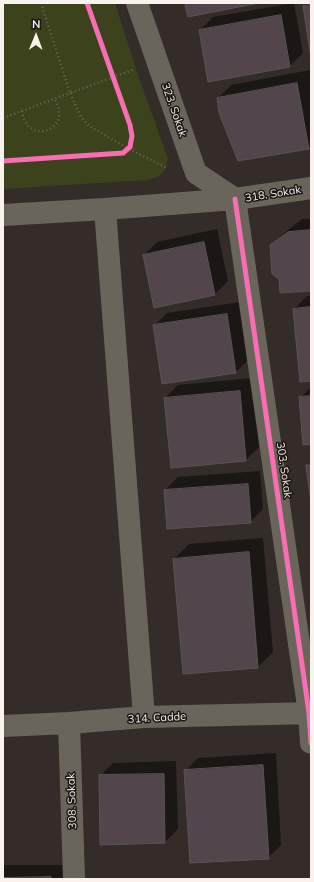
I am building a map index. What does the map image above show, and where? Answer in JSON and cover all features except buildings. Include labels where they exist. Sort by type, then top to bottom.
[{"type":"street","name":"323. Sokak","points":[[137,3],[196,173],[235,199]]},
{"type":"street","name":"318. Sokak","points":[[3,215],[235,199],[311,188]]},
{"type":"street","name":"303. Sokak","points":[[235,199],[310,713],[311,743]]},
{"type":"street","points":[[105,209],[144,717]]},
{"type":"street","name":"314. Cadde","points":[[3,726],[69,723],[144,717],[310,713]]},
{"type":"street","name":"308. Sokak","points":[[69,723],[74,879]]},
{"type":"path","points":[[41,3],[70,93],[82,117],[89,126],[129,149],[167,168]]},
{"type":"path","points":[[3,118],[136,69]]},
{"type":"path","points":[[110,71],[115,84]]},
{"type":"path","points":[[22,111],[23,119],[30,128],[35,131],[47,131],[57,124],[59,118],[60,112],[54,99]]},
{"type":"path","points":[[123,153],[129,149],[132,142]]},
{"type":"green space","points":[[3,3],[115,3],[136,69],[168,159],[166,168],[160,176],[148,180],[3,189]]},
{"type":"cycle path","points":[[3,161],[123,153],[130,147],[132,136],[130,125],[87,3]]},
{"type":"cycle path","points":[[235,199],[309,713],[311,743]]}]
